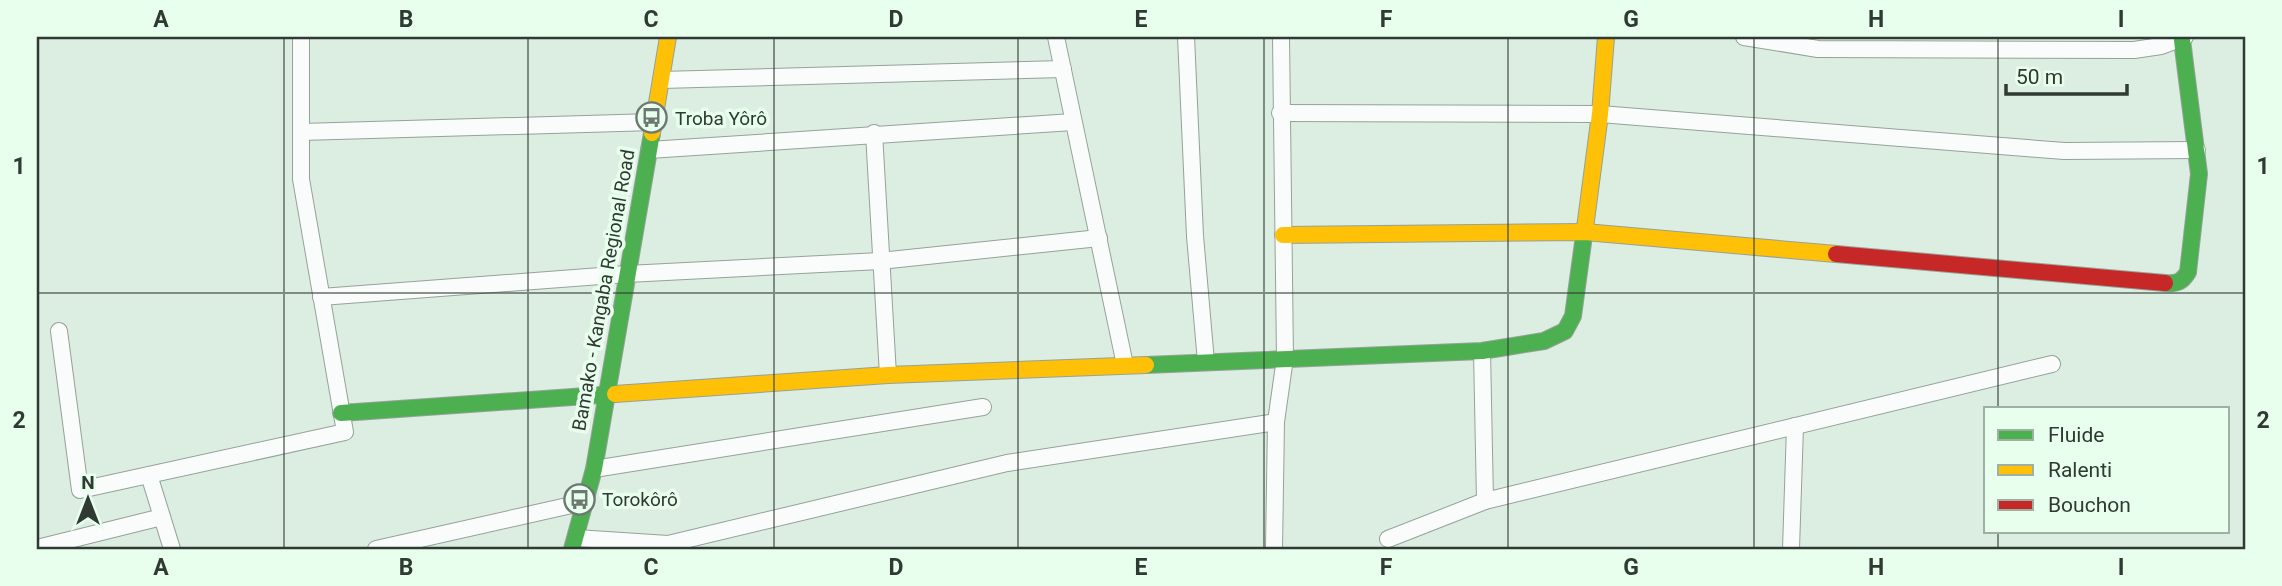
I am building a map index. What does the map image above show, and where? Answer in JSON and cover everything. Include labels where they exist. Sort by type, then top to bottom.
[{"type":"street","points":[[59,331],[80,490],[345,432],[301,179],[302,37]]},
{"type":"street","name":"Bamako - Kangaba Regional Road","points":[[574,544],[594,469],[668,37]]},
{"type":"street","points":[[1056,37],[1125,365]]},
{"type":"street","points":[[1186,37],[1195,236],[1206,362]]},
{"type":"street","points":[[1274,549],[1276,422],[1285,358],[1281,37]]},
{"type":"street","points":[[341,413],[888,375],[1482,351],[1544,341],[1564,331],[1573,316],[1600,114],[1606,37]]},
{"type":"street","points":[[1283,235],[1585,232],[2175,284],[2183,280],[2188,272],[2199,174],[2184,38],[2134,50],[1877,50],[1791,47],[1744,37]]},
{"type":"street","points":[[661,80],[1063,69]]},
{"type":"street","points":[[1280,113],[1600,114],[2064,151],[2197,150]]},
{"type":"street","points":[[301,132],[653,122]]},
{"type":"street","points":[[649,150],[874,133],[1073,122]]},
{"type":"street","points":[[874,133],[888,375]]},
{"type":"street","points":[[321,297],[627,274],[880,261],[1099,237]]},
{"type":"street","points":[[1482,351],[1485,500]]},
{"type":"street","points":[[1388,539],[1485,500],[2052,364]]},
{"type":"street","points":[[594,469],[983,407]]},
{"type":"street","points":[[574,544],[668,544],[1007,463],[1276,422]]},
{"type":"street","points":[[1791,549],[1795,426]]},
{"type":"street","points":[[149,475],[172,549]]},
{"type":"street","points":[[376,549],[585,502]]},
{"type":"street","points":[[37,548],[162,517]]},
{"type":"traffic: fast","points":[[2165,283],[2179,282],[2188,272],[2199,174],[2182,40]]},
{"type":"traffic: fast","points":[[572,549],[594,469],[652,133]]},
{"type":"traffic: fast","points":[[1146,365],[1482,351],[1544,341],[1565,331],[1573,316],[1585,228]]},
{"type":"traffic: fast","points":[[341,413],[615,394]]},
{"type":"traffic: slow","points":[[652,133],[668,37]]},
{"type":"traffic: slow","points":[[1585,228],[1600,114],[1606,37]]},
{"type":"traffic: slow","points":[[1283,235],[1585,232],[1836,254]]},
{"type":"traffic: slow","points":[[615,394],[888,375],[1146,365]]},
{"type":"traffic: jam","points":[[1836,254],[2165,283]]},
{"type":"place","name":"Troba Yôrô","points":[[652,118]]},
{"type":"place","name":"Torokôrô","points":[[579,499]]}]
